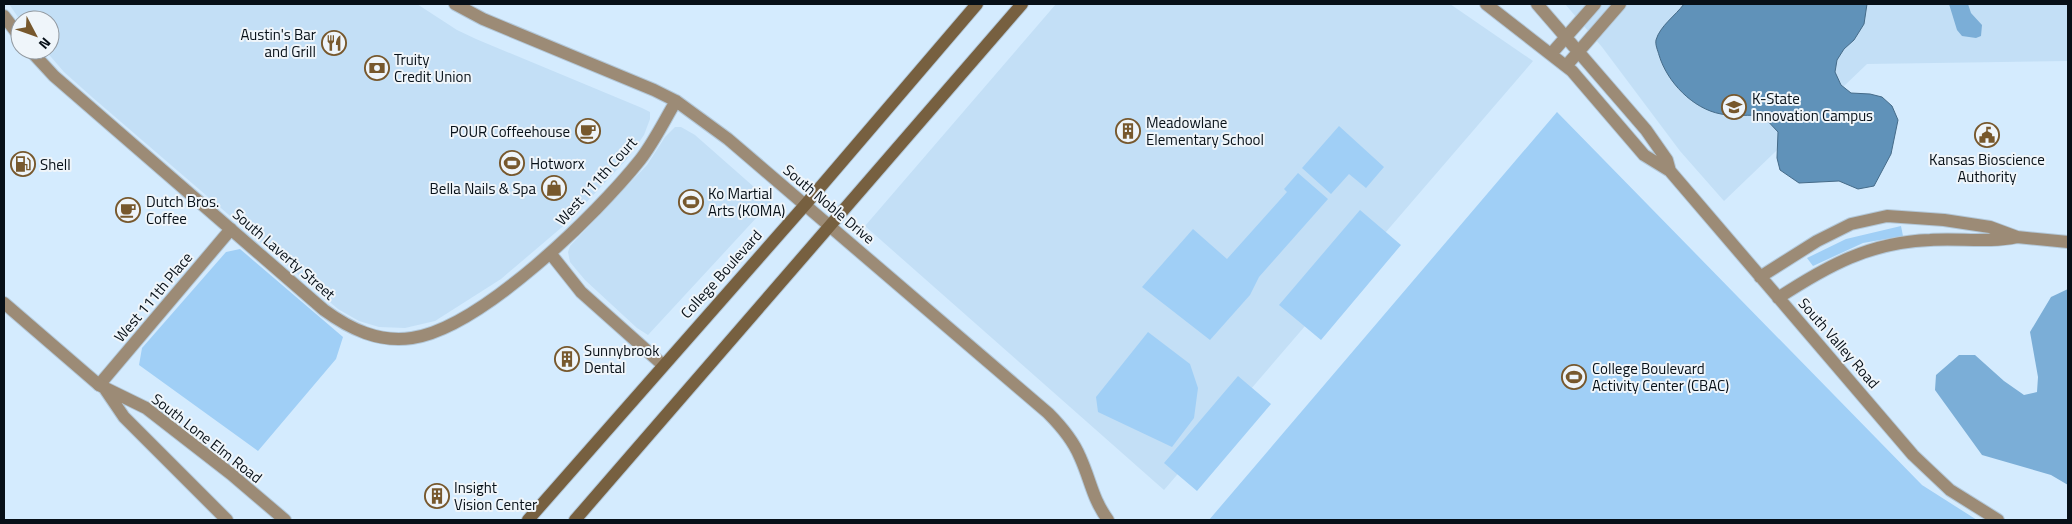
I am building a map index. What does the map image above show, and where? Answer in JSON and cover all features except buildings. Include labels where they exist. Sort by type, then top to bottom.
[{"type":"main road","name":"College Boulevard","points":[[528,520],[805,205],[977,4]]},
{"type":"main road","points":[[575,520],[1022,4]]},
{"type":"street","name":"South Noble Drive","points":[[455,4],[483,19],[654,90],[676,101],[728,139],[1012,381],[1061,426],[1080,457],[1096,502],[1108,520]]},
{"type":"street","name":"South Valley Road","points":[[1486,4],[1566,66],[1644,155],[1670,171],[1913,455],[1950,490],[1998,520]]},
{"type":"street","name":"South Valley Road","points":[[1537,4],[1646,130],[1667,160],[1670,171]]},
{"type":"street","points":[[1551,54],[1595,4]]},
{"type":"street","points":[[1566,66],[1620,4]]},
{"type":"street","name":"South Laverty Street","points":[[39,60],[54,76],[320,307],[346,326],[357,331],[392,339],[424,336],[450,325],[498,294],[550,253]]},
{"type":"street","name":"West 111th Court","points":[[550,253],[591,214],[641,159],[676,101]]},
{"type":"street","points":[[1760,277],[1817,240],[1851,224],[1886,216],[1944,220],[1990,227],[2017,237],[2068,242]]},
{"type":"street","name":"West 111th Place","points":[[102,387],[231,230]]},
{"type":"street","points":[[1778,298],[1836,263],[1877,247],[1929,240],[1997,241],[2017,237]]},
{"type":"street","points":[[550,253],[582,292],[663,365]]},
{"type":"street","name":"South Lone Elm Road","points":[[4,303],[102,387],[124,417],[227,520]]},
{"type":"street","name":"South Lone Elm Road","points":[[102,387],[146,408],[231,474],[284,520]]},
{"type":"shaded area","points":[[9,4],[417,4],[457,30],[476,39],[642,108],[650,112],[650,119],[644,135],[627,159],[568,222],[501,279],[435,321],[405,328],[379,327],[359,321],[338,309],[64,72],[54,60],[60,60],[60,10],[13,10]]},
{"type":"shaded area","points":[[1056,4],[1450,4],[1533,61],[1164,490],[865,226]]},
{"type":"shaded area","name":"K-State Innovation Campus","points":[[1565,4],[2068,4],[2068,61],[1867,64],[1724,201],[1680,151],[1602,47]]},
{"type":"shaded area","points":[[1684,4],[1867,4],[1864,24],[1854,40],[1844,49],[1837,60],[1835,72],[1841,85],[1851,93],[1882,97],[1892,106],[1898,120],[1891,154],[1874,186],[1858,189],[1839,181],[1799,183],[1780,170],[1777,158],[1778,132],[1763,116],[1721,114],[1701,106],[1682,93],[1663,65],[1656,40],[1664,26]]},
{"type":"shaded area","points":[[1949,4],[1968,4],[1971,13],[1982,25],[1981,36],[1976,38],[1962,36],[1957,30]]},
{"type":"shaded area","name":"College Boulevard Activity Center (CBAC)","points":[[1557,112],[1922,485],[1977,520],[1209,520]]},
{"type":"shaded area","points":[[1339,126],[1384,167],[1366,188],[1349,174],[1331,194],[1302,168]]},
{"type":"shaded area","points":[[675,127],[681,127],[695,135],[771,202],[648,335],[637,328],[585,280],[570,262],[568,252],[570,246],[647,165],[665,137]]},
{"type":"shaded area","points":[[1298,173],[1328,199],[1259,277],[1250,295],[1210,340],[1142,287],[1193,229],[1227,259],[1287,192],[1284,189]]},
{"type":"shaded area","points":[[1360,210],[1401,245],[1321,340],[1279,305]]},
{"type":"shaded area","points":[[1901,226],[1903,236],[1863,243],[1813,266],[1807,258],[1846,239]]},
{"type":"shaded area","points":[[240,249],[343,337],[336,359],[258,451],[139,365],[142,348],[226,252]]},
{"type":"shaded area","points":[[2068,289],[2068,485],[2051,475],[1982,455],[1935,390],[1936,375],[1959,355],[1975,355],[2004,381],[2024,395],[2037,392],[2038,377],[2030,332],[2051,297]]},
{"type":"shaded area","points":[[1148,332],[1190,364],[1198,388],[1194,418],[1172,447],[1098,412],[1096,397]]},
{"type":"shaded area","points":[[1238,376],[1271,404],[1197,491],[1164,463]]},
{"type":"place","name":"Austin's Bar and Grill","points":[[334,43]]},
{"type":"place","name":"Truity Credit Union","points":[[377,68]]},
{"type":"place","name":"K-State Innovation Campus","points":[[1734,107]]},
{"type":"place","name":"POUR Coffeehouse","points":[[588,131]]},
{"type":"place","name":"Meadowlane Elementary School","points":[[1128,131]]},
{"type":"place","name":"Kansas Bioscience Authority","points":[[1987,135]]},
{"type":"place","name":"Hotworx","points":[[512,163]]},
{"type":"place","name":"Shell","points":[[23,164]]},
{"type":"place","name":"Bella Nails & Spa","points":[[554,188]]},
{"type":"place","name":"Ko Martial Arts (KOMA)","points":[[691,202]]},
{"type":"place","name":"Dutch Bros. Coffee","points":[[128,210]]},
{"type":"place","name":"Sunnybrook Dental","points":[[567,359]]},
{"type":"place","name":"College Boulevard Activity Center (CBAC)","points":[[1574,377]]},
{"type":"place","name":"Insight Vision Center","points":[[437,496]]}]
